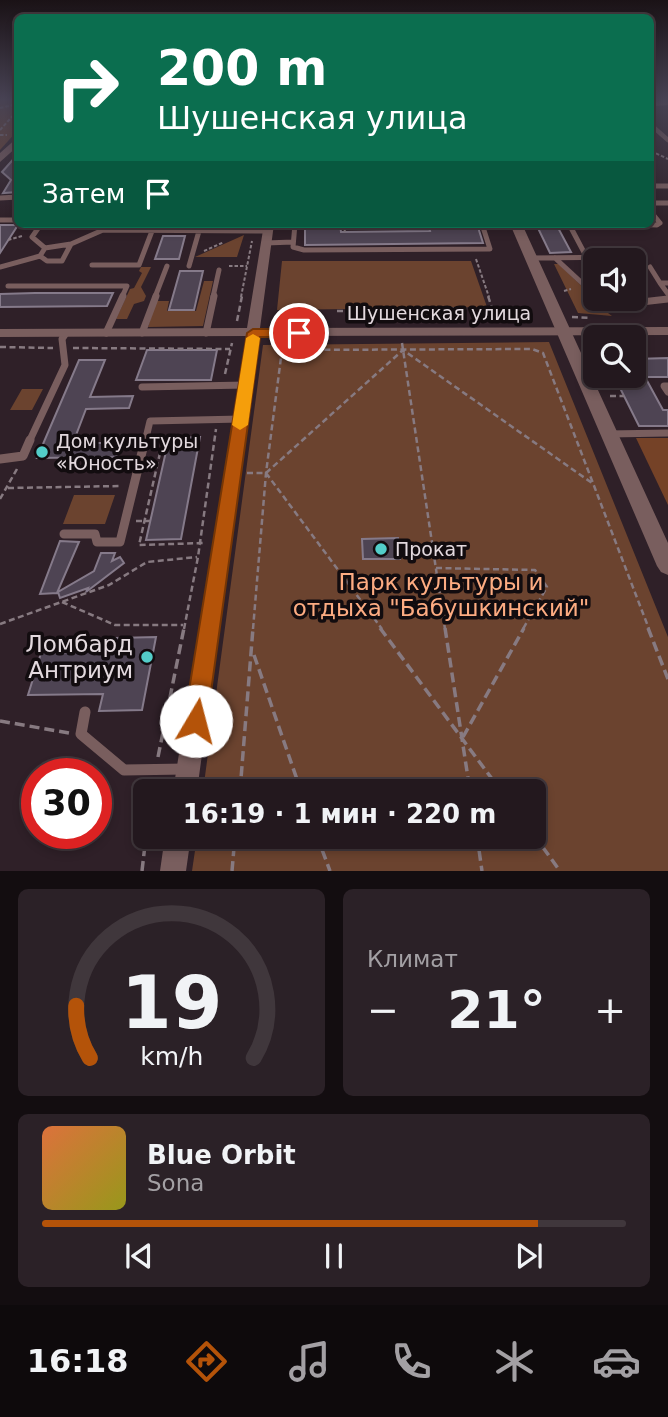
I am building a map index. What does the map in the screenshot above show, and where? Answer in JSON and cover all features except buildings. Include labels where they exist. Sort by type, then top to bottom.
[{"type":"street","points":[[0,159],[14,145]]},
{"type":"street","points":[[518,228],[668,566]]},
{"type":"street","points":[[188,779],[246,386],[261,232]]},
{"type":"street","name":"Шушенская улица","points":[[0,333],[668,331]]},
{"type":"street","points":[[173,871],[176,849]]},
{"type":"lane","points":[[38,228],[32,237],[45,248],[71,244],[103,230],[199,231],[216,228],[261,232],[293,243]]},
{"type":"lane","points":[[295,228],[293,247],[302,250],[491,248],[484,228]]},
{"type":"lane","points":[[571,228],[583,250]]},
{"type":"lane","points":[[92,265],[139,265],[152,231]]},
{"type":"lane","points":[[189,266],[199,231]]},
{"type":"lane","points":[[40,256],[47,261],[62,261],[71,244]]},
{"type":"lane","points":[[0,267],[40,256],[45,248]]},
{"type":"lane","points":[[531,258],[583,258]]},
{"type":"lane","points":[[555,258],[583,284]]},
{"type":"lane","points":[[142,333],[167,266]]},
{"type":"lane","points":[[650,267],[664,283],[668,294]]},
{"type":"lane","points":[[206,333],[221,268]]},
{"type":"lane","points":[[8,286],[127,286],[106,333]]},
{"type":"lane","points":[[646,302],[668,299]]},
{"type":"lane","points":[[0,459],[23,456],[65,365],[62,339],[66,333]]},
{"type":"lane","points":[[142,387],[246,386]]},
{"type":"lane","points":[[668,386],[664,386],[668,392]]},
{"type":"lane","points":[[64,534],[95,534],[97,542],[120,542],[150,421],[241,419]]},
{"type":"lane","points":[[609,434],[668,433]]},
{"type":"lane","points":[[85,712],[80,734],[124,770],[189,769]]},
{"type":"path","points":[[344,228],[345,232]]},
{"type":"path","points":[[192,257],[261,232]]},
{"type":"path","points":[[236,326],[247,266],[261,232]]},
{"type":"path","points":[[472,249],[492,308],[491,317]]},
{"type":"path","points":[[221,268],[247,266]]},
{"type":"path","points":[[474,268],[479,268]]},
{"type":"path","points":[[479,283],[484,283]]},
{"type":"path","points":[[484,298],[489,298]]},
{"type":"path","points":[[337,311],[492,308]]},
{"type":"path","points":[[401,333],[468,779]]},
{"type":"path","points":[[223,386],[233,339]]},
{"type":"path","points":[[0,347],[230,349]]},
{"type":"path","points":[[241,779],[266,473],[282,350],[532,349],[543,353],[668,679]]},
{"type":"path","points":[[266,473],[403,350]]},
{"type":"path","points":[[403,350],[592,482]]},
{"type":"path","points":[[607,396],[624,396]]},
{"type":"path","points":[[155,770],[198,556],[218,420]]},
{"type":"path","points":[[160,453],[139,545],[198,543],[222,548]]},
{"type":"path","points":[[0,499],[23,456]]},
{"type":"path","points":[[266,473],[492,779]]},
{"type":"path","points":[[8,488],[134,485]]},
{"type":"path","points":[[0,624],[108,585],[147,562],[198,556],[222,548]]},
{"type":"path","points":[[436,568],[535,570],[547,587],[463,738]]},
{"type":"path","points":[[62,602],[115,625],[184,625]]},
{"type":"path","points":[[253,652],[298,779]]},
{"type":"path","points":[[0,721],[80,734]]},
{"type":"path","points":[[142,871],[145,849]]},
{"type":"path","points":[[232,871],[235,849]]},
{"type":"path","points":[[322,849],[330,871]]},
{"type":"path","points":[[479,849],[482,871]]},
{"type":"path","points":[[544,849],[560,871]]},
{"type":"green space","points":[[0,139],[10,139],[0,150]]},
{"type":"green space","points":[[244,235],[237,257],[195,257]]},
{"type":"green space","points":[[282,261],[471,261],[487,307],[277,310]]},
{"type":"green space","points":[[554,264],[559,264],[583,287],[583,311],[610,311],[608,313],[612,316],[578,313]]},
{"type":"green space","points":[[141,267],[151,267],[141,287],[146,296],[144,301],[134,304],[127,319],[116,319],[130,289],[134,288],[142,273],[139,271]]},
{"type":"green space","points":[[204,281],[213,281],[203,326],[148,327],[156,301],[169,301],[167,311],[196,311]]},
{"type":"green space","name":"Парк культуры и отдыха \"Бабушкинский\"","points":[[549,342],[668,637],[668,871],[192,871],[195,849],[546,849],[546,779],[205,779],[263,345]]},
{"type":"green space","points":[[22,389],[43,389],[32,410],[10,410]]},
{"type":"green space","points":[[74,495],[115,495],[105,524],[63,524]]},
{"type":"shaded area","points":[[636,438],[668,438],[668,505]]},
{"type":"slow traffic","points":[[240,425],[253,338]]},
{"type":"place","name":"Дом культуры «Юность»","points":[[42,452]]},
{"type":"place","name":"Прокат","points":[[381,549]]},
{"type":"place","name":"Ломбард Антриум","points":[[147,657]]},
{"type":"route","points":[[196,721],[253,333],[299,333]]}]
